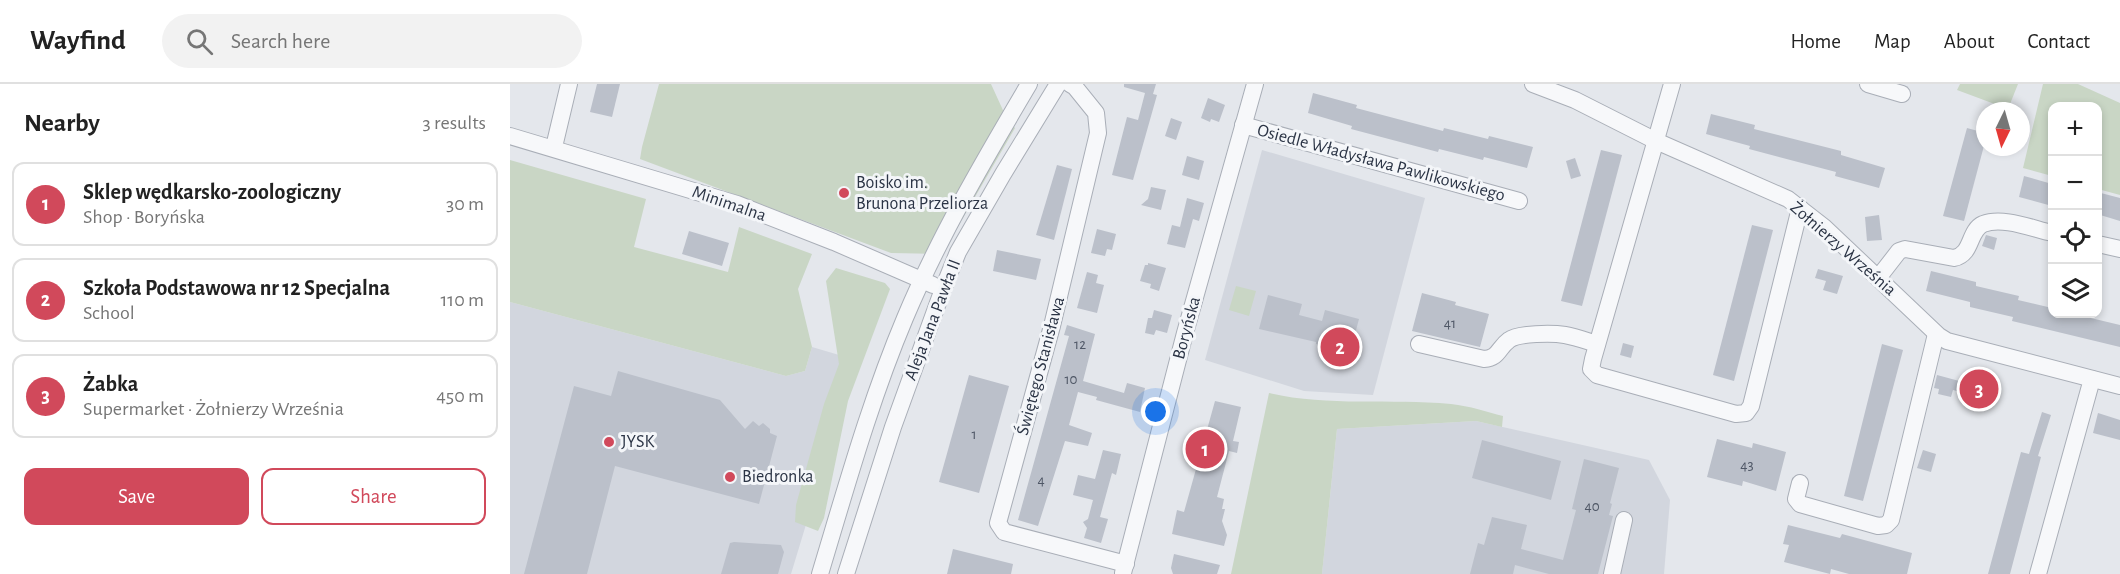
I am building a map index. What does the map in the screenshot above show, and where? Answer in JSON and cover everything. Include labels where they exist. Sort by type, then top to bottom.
[{"type":"street","points":[[554,147],[569,84]]},
{"type":"street","name":"Aleja Jana Pawła II","points":[[820,574],[858,447],[905,318],[982,163],[1029,84]]},
{"type":"street","name":"Aleja Jana Pawła II","points":[[846,574],[893,427],[958,252],[1059,84]]},
{"type":"street","name":"Świętego Stanisława","points":[[1070,84],[1096,113],[1098,133],[1052,326],[998,523],[1004,532],[1124,569]]},
{"type":"street","name":"Boryńska","points":[[1124,569],[1183,339],[1255,84]]},
{"type":"street","name":"Żołnierzy Września","points":[[1533,84],[1575,100],[1656,141],[1772,191],[1800,208],[1824,227],[1947,341],[2120,386]]},
{"type":"street","points":[[1672,84],[1597,344],[1591,369],[1596,375],[1736,414],[1746,413],[1751,406],[1800,208]]},
{"type":"street","points":[[1869,84],[1902,94]]},
{"type":"street","name":"Osiedle Władysława Pawlikowskiego","points":[[1243,124],[1519,201]]},
{"type":"street","name":"Minimalna","points":[[510,136],[554,147],[737,204],[834,242],[943,289]]},
{"type":"street","points":[[1878,278],[1899,251],[1905,249],[1954,258],[1960,257],[1966,251],[1978,228],[1984,224],[2004,222],[2048,232]]},
{"type":"street","points":[[2102,245],[2120,249]]},
{"type":"street","points":[[1800,483],[1797,499],[1800,504],[1878,526],[1886,525],[1891,520],[1936,333]]},
{"type":"street","points":[[1419,344],[1484,359],[1498,354],[1507,341],[1516,336],[1565,335],[1597,344]]},
{"type":"street","points":[[2038,574],[2092,379]]},
{"type":"street","points":[[1612,574],[1624,520]]},
{"type":"shaded area","points":[[1262,150],[1425,198],[1373,395],[1304,391],[1205,360]]},
{"type":"shaded area","points":[[510,302],[786,376],[805,371],[812,347],[856,360],[791,574],[510,574]]},
{"type":"shaded area","points":[[1476,421],[1649,460],[1670,500],[1664,574],[1322,574],[1337,429]]},
{"type":"green space","name":"Boisko im. Brunona Przeliorza","points":[[659,84],[991,84],[1007,119],[1015,128],[942,254],[891,253],[640,159]]},
{"type":"green space","points":[[1960,84],[2018,84],[2011,102],[1989,102],[1957,90]]},
{"type":"green space","points":[[2043,84],[2078,84],[2120,103],[2120,195],[2102,190],[2102,102],[2048,102],[2048,175],[2023,168],[2026,156],[2030,156],[2030,139]]},
{"type":"green space","points":[[510,160],[646,199],[634,247],[728,272],[739,227],[812,254],[798,289],[812,347],[805,371],[786,376],[510,302]]},
{"type":"green space","points":[[836,268],[885,283],[890,289],[848,401],[824,518],[818,531],[795,522],[796,505],[824,404],[839,364],[826,281]]},
{"type":"green space","points":[[1236,286],[1256,291],[1249,316],[1229,310]]},
{"type":"green space","points":[[1269,393],[1314,400],[1428,402],[1458,405],[1503,416],[1502,427],[1476,421],[1337,429],[1322,574],[1231,574]]},
{"type":"building","points":[[597,84],[620,84],[612,117],[590,112]]},
{"type":"building","points":[[1124,84],[1156,84],[1153,94],[1157,95],[1133,180],[1112,175],[1127,117],[1138,120],[1145,93],[1124,87]]},
{"type":"building","points":[[1313,93],[1357,105],[1356,108],[1443,131],[1444,128],[1488,139],[1489,136],[1533,147],[1527,168],[1484,157],[1483,160],[1439,149],[1438,152],[1351,129],[1352,126],[1308,113]]},
{"type":"building","points":[[1208,98],[1225,105],[1219,122],[1211,119],[1210,122],[1201,118]]},
{"type":"building","points":[[1711,114],[1755,125],[1754,129],[1841,151],[1841,155],[1885,168],[1879,188],[1835,176],[1836,172],[1749,149],[1750,146],[1706,134]]},
{"type":"building","points":[[1171,118],[1182,122],[1176,140],[1165,136]]},
{"type":"building","points":[[1967,128],[1976,130],[1976,156],[1981,156],[1964,221],[1943,216]]},
{"type":"building","points":[[1601,150],[1622,155],[1582,306],[1561,301]]},
{"type":"building","points":[[1187,156],[1204,161],[1199,180],[1182,175]]},
{"type":"building","points":[[1575,158],[1581,176],[1571,179],[1566,161]]},
{"type":"building","points":[[1057,165],[1072,169],[1054,240],[1036,235]]},
{"type":"building","points":[[2024,176],[2048,183],[2048,205],[2019,197]]},
{"type":"building","points":[[1151,187],[1166,190],[1161,210],[1141,205],[1148,199]]},
{"type":"building","points":[[2102,193],[2120,198],[2120,221],[2102,216]]},
{"type":"building","points":[[1187,198],[1204,203],[1199,221],[1193,219],[1185,248],[1167,244],[1172,225],[1180,227]]},
{"type":"building","points":[[1879,215],[1882,240],[1867,241],[1865,217]]},
{"type":"building","points":[[1752,225],[1773,230],[1734,381],[1713,375]]},
{"type":"building","points":[[1097,229],[1116,234],[1112,250],[1107,249],[1105,256],[1091,253]]},
{"type":"building","points":[[689,231],[729,243],[722,266],[682,254]]},
{"type":"building","points":[[1986,235],[1997,238],[1994,250],[1982,246]]},
{"type":"building","points":[[997,250],[1041,259],[1036,280],[993,271]]},
{"type":"building","points":[[1148,263],[1166,268],[1159,291],[1150,288],[1151,284],[1140,281],[1145,265]]},
{"type":"building","points":[[1818,269],[1843,276],[1837,294],[1823,290],[1826,281],[1815,278]]},
{"type":"building","points":[[1931,271],[1976,282],[1976,286],[2019,296],[2018,300],[2048,307],[2048,318],[2091,318],[2120,325],[2120,347],[2012,321],[2013,317],[1970,307],[1970,302],[1926,291]]},
{"type":"building","points":[[1087,272],[1098,275],[1096,283],[1104,285],[1097,313],[1077,308]]},
{"type":"building","points":[[1422,293],[1489,314],[1480,347],[1412,331]]},
{"type":"building","points":[[1268,295],[1302,304],[1299,315],[1322,321],[1325,310],[1359,319],[1350,353],[1316,344],[1316,342],[1259,329]]},
{"type":"building","points":[[1154,310],[1172,315],[1167,333],[1156,330],[1154,335],[1145,333],[1148,318],[1152,318]]},
{"type":"building","points":[[1067,325],[1095,334],[1083,381],[1124,393],[1127,383],[1145,388],[1140,412],[1096,400],[1097,397],[1078,392],[1069,425],[1092,433],[1088,446],[1065,441],[1038,526],[1018,520],[1069,336],[1064,335]]},
{"type":"building","points":[[1623,343],[1634,346],[1631,358],[1620,355]]},
{"type":"building","points":[[1882,344],[1903,350],[1863,501],[1844,496]]},
{"type":"building","points":[[618,371],[720,400],[745,429],[753,421],[759,426],[763,423],[770,429],[770,433],[777,436],[759,504],[615,466],[587,574],[524,574],[574,386],[611,396]]},
{"type":"building","points":[[969,375],[1009,386],[979,493],[939,482]]},
{"type":"building","points":[[1937,375],[1989,389],[1986,399],[1953,390],[1951,397],[1938,394],[1939,389],[1934,388]]},
{"type":"building","points":[[1215,401],[1241,407],[1233,441],[1239,442],[1237,453],[1229,451],[1217,497],[1224,499],[1222,509],[1225,509],[1222,521],[1227,535],[1224,546],[1172,534],[1177,510],[1184,512]]},
{"type":"building","points":[[2042,412],[2051,415],[2038,456],[2041,457],[2010,574],[1988,574],[2021,452],[2029,454]]},
{"type":"building","points":[[2098,413],[2120,420],[2120,440],[2093,433]]},
{"type":"building","points":[[1717,439],[1752,448],[1753,443],[1786,452],[1776,491],[1743,481],[1742,486],[1707,477]]},
{"type":"building","points":[[1482,440],[1561,461],[1551,500],[1472,478]]},
{"type":"building","points":[[1103,450],[1121,454],[1116,475],[1112,473],[1100,517],[1108,519],[1101,543],[1084,538],[1087,528],[1083,522],[1088,519],[1093,500],[1073,495],[1078,475],[1095,479]]},
{"type":"building","points":[[1923,450],[1936,454],[1931,472],[1917,468]]},
{"type":"building","points":[[1584,459],[1619,468],[1610,503],[1612,504],[1609,515],[1613,516],[1598,574],[1549,574],[1515,565],[1513,574],[1470,574],[1478,543],[1484,545],[1492,517],[1527,525],[1521,549],[1563,560],[1576,510],[1572,509]]},
{"type":"building","points":[[1788,525],[1840,538],[1842,534],[1912,553],[1907,574],[1849,574],[1831,569],[1830,574],[1784,562],[1789,545],[1783,544]]},
{"type":"building","points":[[730,543],[781,545],[784,552],[778,574],[721,574]]},
{"type":"building","points":[[953,549],[1013,564],[1011,574],[947,574]]},
{"type":"building","points":[[1174,554],[1220,565],[1217,574],[1173,574],[1171,568]]},
{"type":"place","name":"Boisko im. Brunona Przeliorza","points":[[844,193]]},
{"type":"place","name":"Szkoła Podstawowa nr 12 Specjalna","points":[[1340,347]]},
{"type":"place","name":"Żabka","points":[[1979,389]]},
{"type":"place","name":"JYSK","points":[[609,442]]},
{"type":"place","name":"Sklep wędkarsko-zoologiczny","points":[[1205,449]]},
{"type":"place","name":"Biedronka","points":[[730,477]]}]
